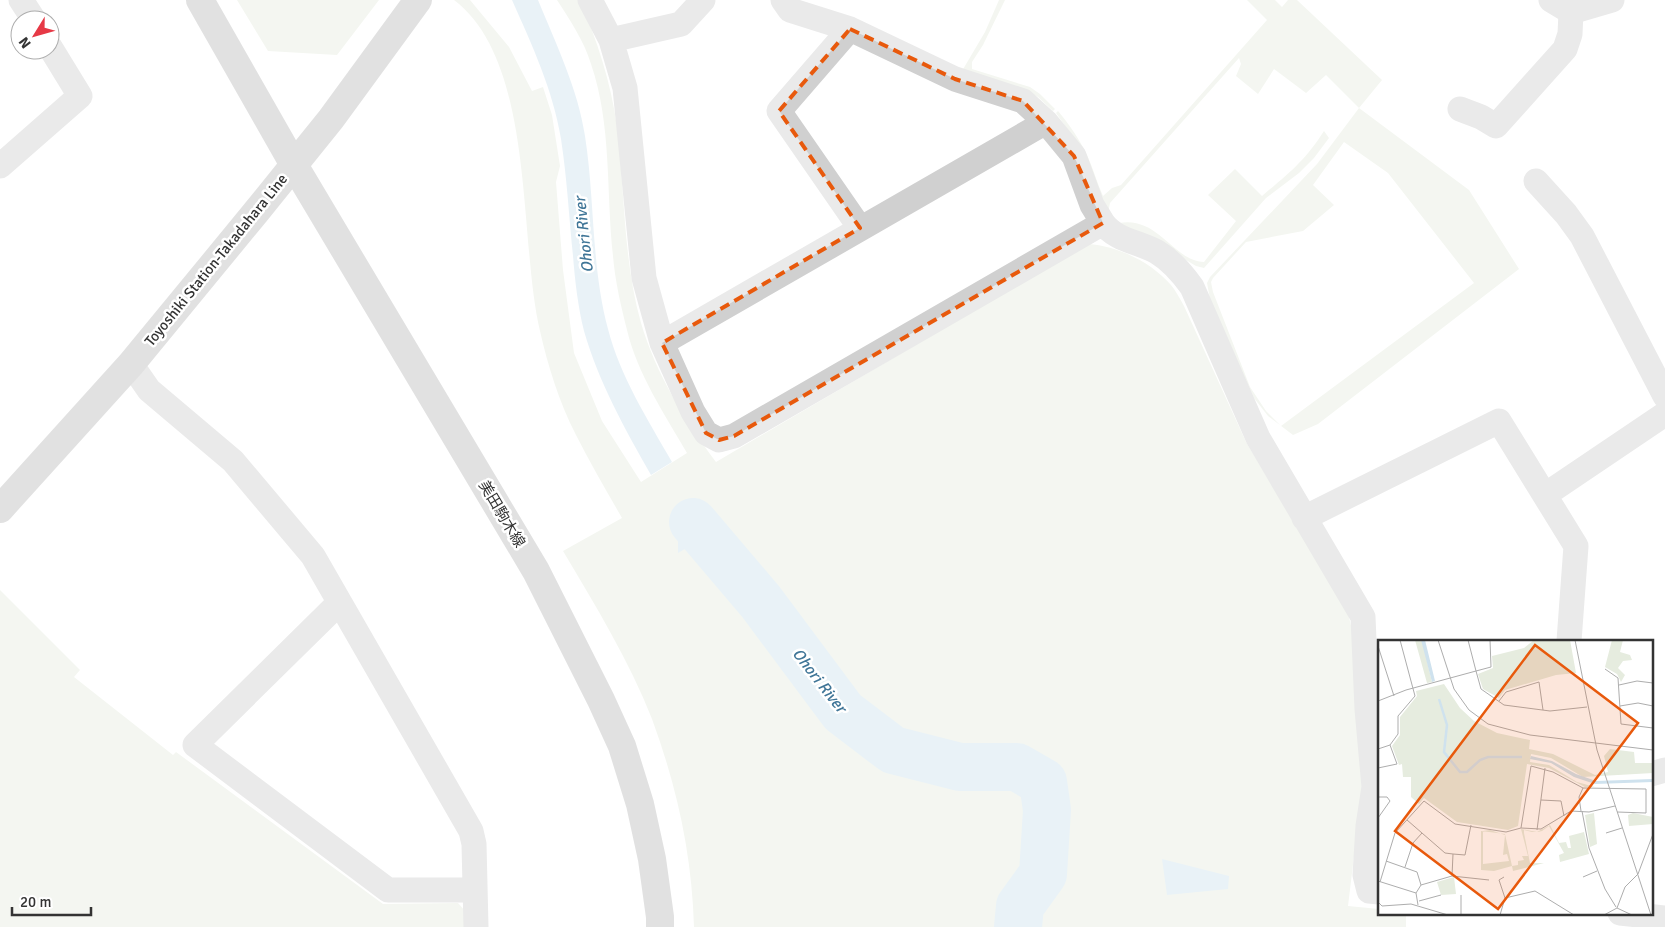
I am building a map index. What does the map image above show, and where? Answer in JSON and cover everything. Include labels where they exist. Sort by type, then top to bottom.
[{"type":"street","name":"美田駒木線","points":[[200,0],[294,165],[536,570],[601,700],[622,746],[640,804],[652,859],[660,927]]},
{"type":"street","name":"Toyoshiki Station-Takadahara Line","points":[[0,509],[131,364],[331,119],[418,0]]},
{"type":"street","points":[[590,0],[611,40],[625,88],[644,278],[662,343],[693,412],[706,433],[719,440],[734,436],[1103,223]]},
{"type":"street","points":[[611,40],[681,24],[703,0]]},
{"type":"street","points":[[783,0],[790,10],[850,29],[955,80],[1023,101],[1046,122],[1074,156],[1092,205],[1103,223],[1115,234],[1156,252],[1176,266],[1192,287],[1258,438],[1363,617],[1367,709],[1374,787],[1368,826],[1365,875],[1369,891],[1378,892]]},
{"type":"street","points":[[1460,109],[1481,116],[1496,126],[1565,49],[1570,34],[1561,6],[1612,0]]},
{"type":"street","points":[[850,29],[779,112],[860,228]]},
{"type":"street","points":[[0,166],[80,96],[58,60]]},
{"type":"street","points":[[662,343],[1046,122]]},
{"type":"street","points":[[1536,181],[1566,214],[1582,236],[1665,396]]},
{"type":"street","points":[[131,364],[149,390],[233,461],[312,556],[471,831],[474,844],[476,927]]},
{"type":"street","points":[[1546,495],[1665,414]]},
{"type":"street","points":[[1304,518],[1499,421],[1576,546],[1569,640]]},
{"type":"street","points":[[339,604],[195,745],[388,890],[474,890]]},
{"type":"street","points":[[1652,774],[1665,770]]},
{"type":"street","points":[[1629,914],[1665,918]]},
{"type":"highlighted area","points":[[850,29],[955,79],[1023,101],[1074,156],[1103,223],[734,436],[719,440],[706,433],[662,343],[860,228],[779,111]]},
{"type":"shaded area","points":[[237,0],[379,0],[337,55],[268,51]]},
{"type":"shaded area","points":[[454,0],[470,0],[509,47],[532,91],[543,87],[552,115],[560,166],[556,182],[563,270],[574,353],[602,421],[641,482],[687,453],[652,393],[638,362],[627,330],[620,303],[614,265],[605,135],[598,87],[585,47],[557,0],[580,0],[598,46],[607,78],[620,151],[625,225],[631,275],[635,299],[647,342],[672,396],[716,462],[1088,244],[1099,245],[1122,252],[1144,262],[1163,277],[1173,287],[1184,306],[1246,442],[1348,613],[1352,630],[1363,782],[1348,906],[1378,909],[1378,914],[1406,914],[1406,927],[694,927],[693,900],[682,821],[669,770],[652,719],[622,654],[563,551],[622,518],[570,422],[559,397],[547,357],[533,293],[520,154],[511,107],[499,65],[480,28]]},
{"type":"shaded area","points":[[999,0],[1005,0],[983,45],[972,62],[972,69],[1030,87],[1055,109],[1053,111],[1038,97],[1025,90],[962,71],[985,32]]},
{"type":"shaded area","points":[[1247,0],[1275,0],[1282,7],[1288,0],[1297,0],[1382,80],[1359,108],[1326,75],[1306,93],[1274,69],[1258,94],[1236,76],[1241,64],[1239,58],[1110,203],[1108,213],[1080,147],[1056,113],[1058,111],[1081,144],[1103,196],[1112,188],[1121,185],[1267,20]]},
{"type":"shaded area","points":[[1359,108],[1469,190],[1519,269],[1318,424],[1293,435],[1281,426],[1474,283],[1388,173],[1344,142],[1313,185],[1334,205],[1303,231],[1246,242],[1211,282],[1213,292],[1250,387],[1266,411],[1280,425],[1268,416],[1254,398],[1210,299],[1207,283],[1210,277],[1317,164]]},
{"type":"shaded area","points":[[1324,131],[1329,138],[1314,158],[1299,173],[1266,198],[1204,268],[1196,266],[1146,236],[1119,223],[1133,223],[1145,226],[1183,255],[1193,260],[1204,262],[1236,221],[1208,195],[1235,169],[1262,196],[1303,159]]},
{"type":"shaded area","points":[[0,590],[80,670],[74,677],[173,755],[176,752],[383,904],[458,903],[466,912],[467,927],[0,927]]},
{"type":"water","points":[[512,0],[538,0],[566,67],[582,118],[588,160],[596,257],[608,329],[627,381],[672,462],[651,475],[622,423],[605,387],[584,331],[576,284],[561,139],[547,85]]},
{"type":"water","points":[[701,513],[724,526],[678,553],[678,528]]},
{"type":"water","points":[[1162,859],[1229,876],[1228,889],[1167,895]]},
{"type":"waterway","name":"Ohori River","points":[[693,522],[761,602],[843,712],[893,750],[960,767],[1017,767],[1043,782],[1047,810],[1043,874],[1020,906],[1018,927]]}]
